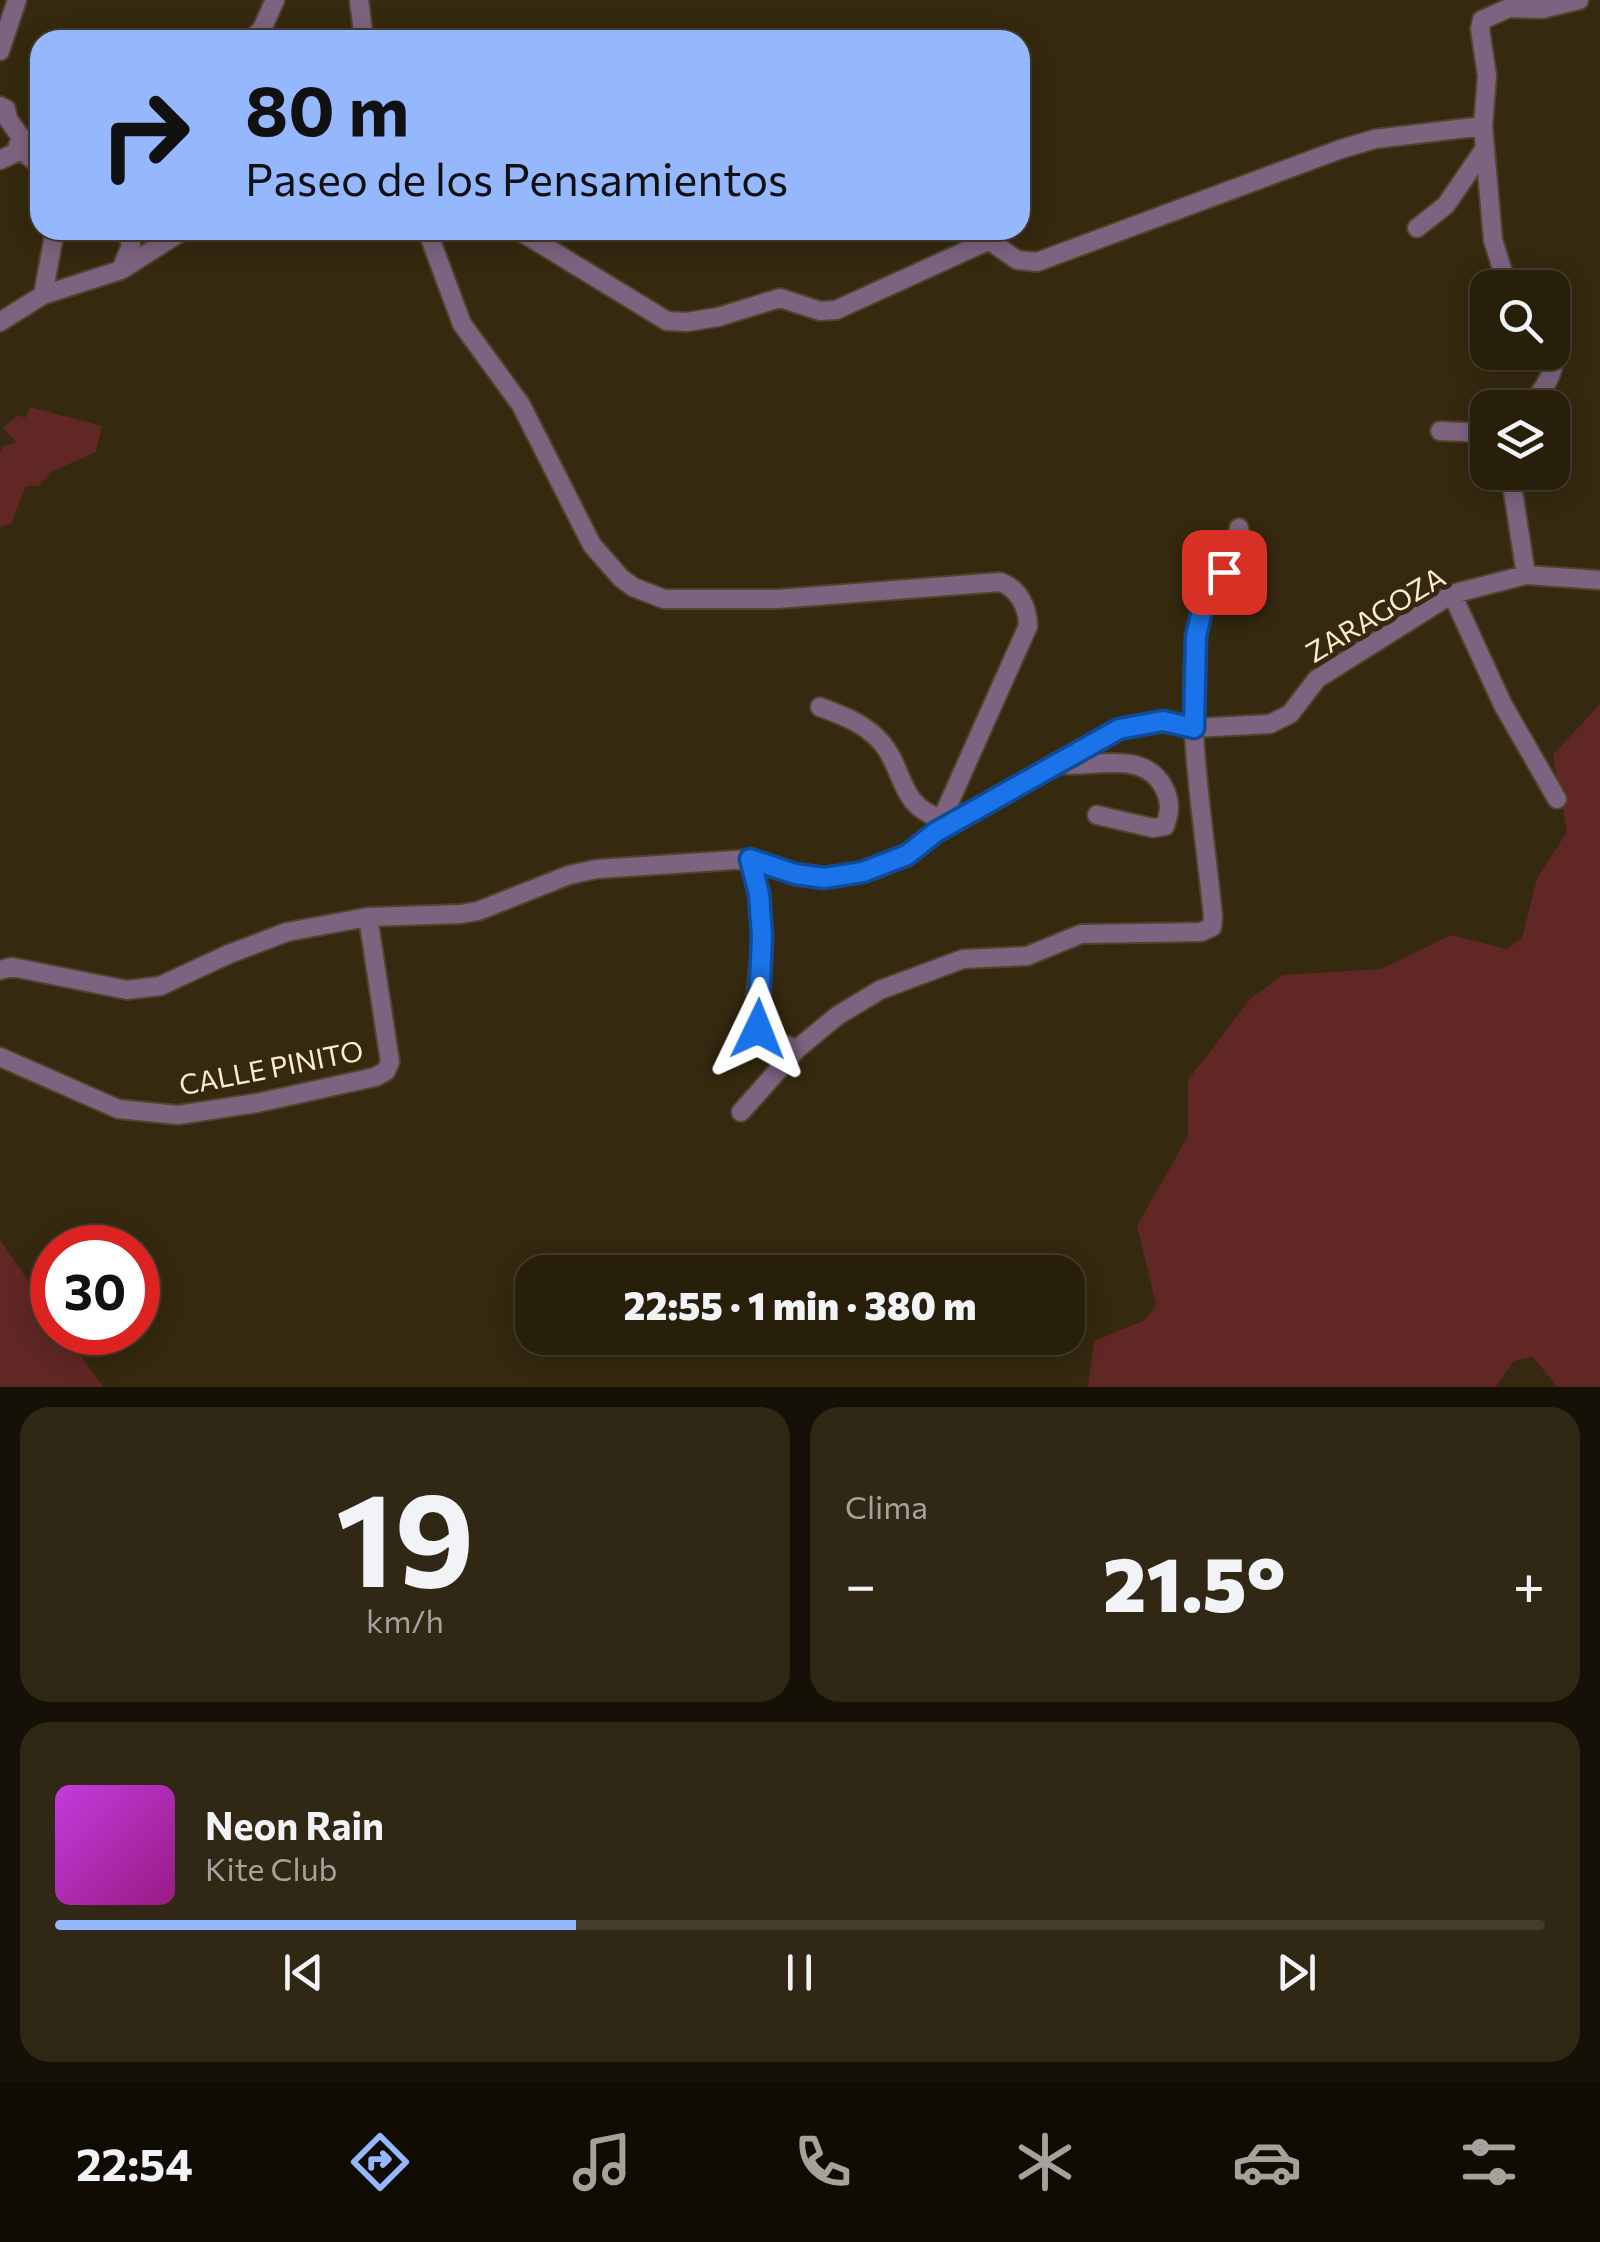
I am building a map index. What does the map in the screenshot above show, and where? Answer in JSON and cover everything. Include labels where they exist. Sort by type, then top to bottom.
[{"type":"street","points":[[0,51],[18,0]]},
{"type":"street","points":[[260,30],[275,0]]},
{"type":"street","points":[[359,0],[362,30]]},
{"type":"street","points":[[1502,270],[1493,240],[1483,126],[1488,76],[1480,22],[1509,4],[1542,9],[1579,0]]},
{"type":"street","points":[[0,106],[6,109],[23,140],[18,146],[30,158]]},
{"type":"street","points":[[993,240],[1017,260],[1036,262],[1341,149],[1375,139],[1483,126]]},
{"type":"street","points":[[0,160],[30,145]]},
{"type":"street","points":[[1417,228],[1446,205],[1486,148]]},
{"type":"street","points":[[43,296],[53,240]]},
{"type":"street","points":[[121,270],[129,240]]},
{"type":"street","points":[[0,322],[43,296],[121,270],[168,240]]},
{"type":"street","points":[[432,240],[462,324],[520,405],[592,545],[610,568],[634,587],[664,598],[777,600],[1000,582],[1018,594],[1028,626],[939,825],[915,804],[896,774],[892,758],[865,726],[820,707]]},
{"type":"street","points":[[534,240],[650,312],[668,321],[687,322],[780,298],[820,311],[836,310],[980,240]]},
{"type":"street","points":[[1440,431],[1470,432]]},
{"type":"street","points":[[1513,490],[1526,575]]},
{"type":"street","points":[[741,1112],[796,1049],[858,1001],[952,962],[1018,959],[1081,934],[1202,932],[1212,927],[1194,728],[1196,636],[1203,607],[1237,544],[1240,528]]},
{"type":"street","name":"ZARAGOZA","points":[[750,859],[795,874],[824,878],[891,863],[907,855],[939,825],[1119,729],[1163,721],[1194,728],[1270,724],[1280,720],[1290,714],[1316,679],[1452,594],[1526,575],[1600,580]]},
{"type":"street","points":[[1452,594],[1503,704],[1557,800]]},
{"type":"street","points":[[1055,764],[1092,766],[1109,762],[1148,768],[1170,800],[1165,826],[1154,828],[1097,816]]},
{"type":"street","points":[[0,970],[12,967],[116,990],[160,986],[278,934],[368,917],[478,911],[570,875],[596,869],[750,859],[759,894],[762,936],[758,1029],[762,1038],[796,1049]]},
{"type":"street","name":"CALLE PINITO","points":[[0,1057],[124,1111],[178,1115],[383,1074],[390,1062],[368,917]]},
{"type":"shaded area","points":[[30,407],[102,426],[96,452],[53,471],[38,486],[26,486],[11,524],[0,527],[0,452],[2,447],[16,442],[3,428],[18,415],[25,418]]},
{"type":"shaded area","points":[[1600,704],[1600,1387],[1557,1387],[1533,1357],[1514,1361],[1496,1387],[1088,1387],[1094,1341],[1145,1320],[1156,1305],[1137,1226],[1188,1136],[1188,1080],[1251,998],[1283,975],[1381,969],[1451,935],[1507,949],[1522,938],[1537,878],[1567,832],[1553,755]]},
{"type":"shaded area","points":[[0,1240],[30,1283],[30,1355],[80,1355],[103,1387],[0,1387]]},
{"type":"route","points":[[758,1029],[762,936],[759,894],[750,859],[795,874],[824,878],[863,872],[907,855],[936,832],[1119,729],[1163,721],[1194,728],[1196,636],[1204,602],[1224,572]]}]
